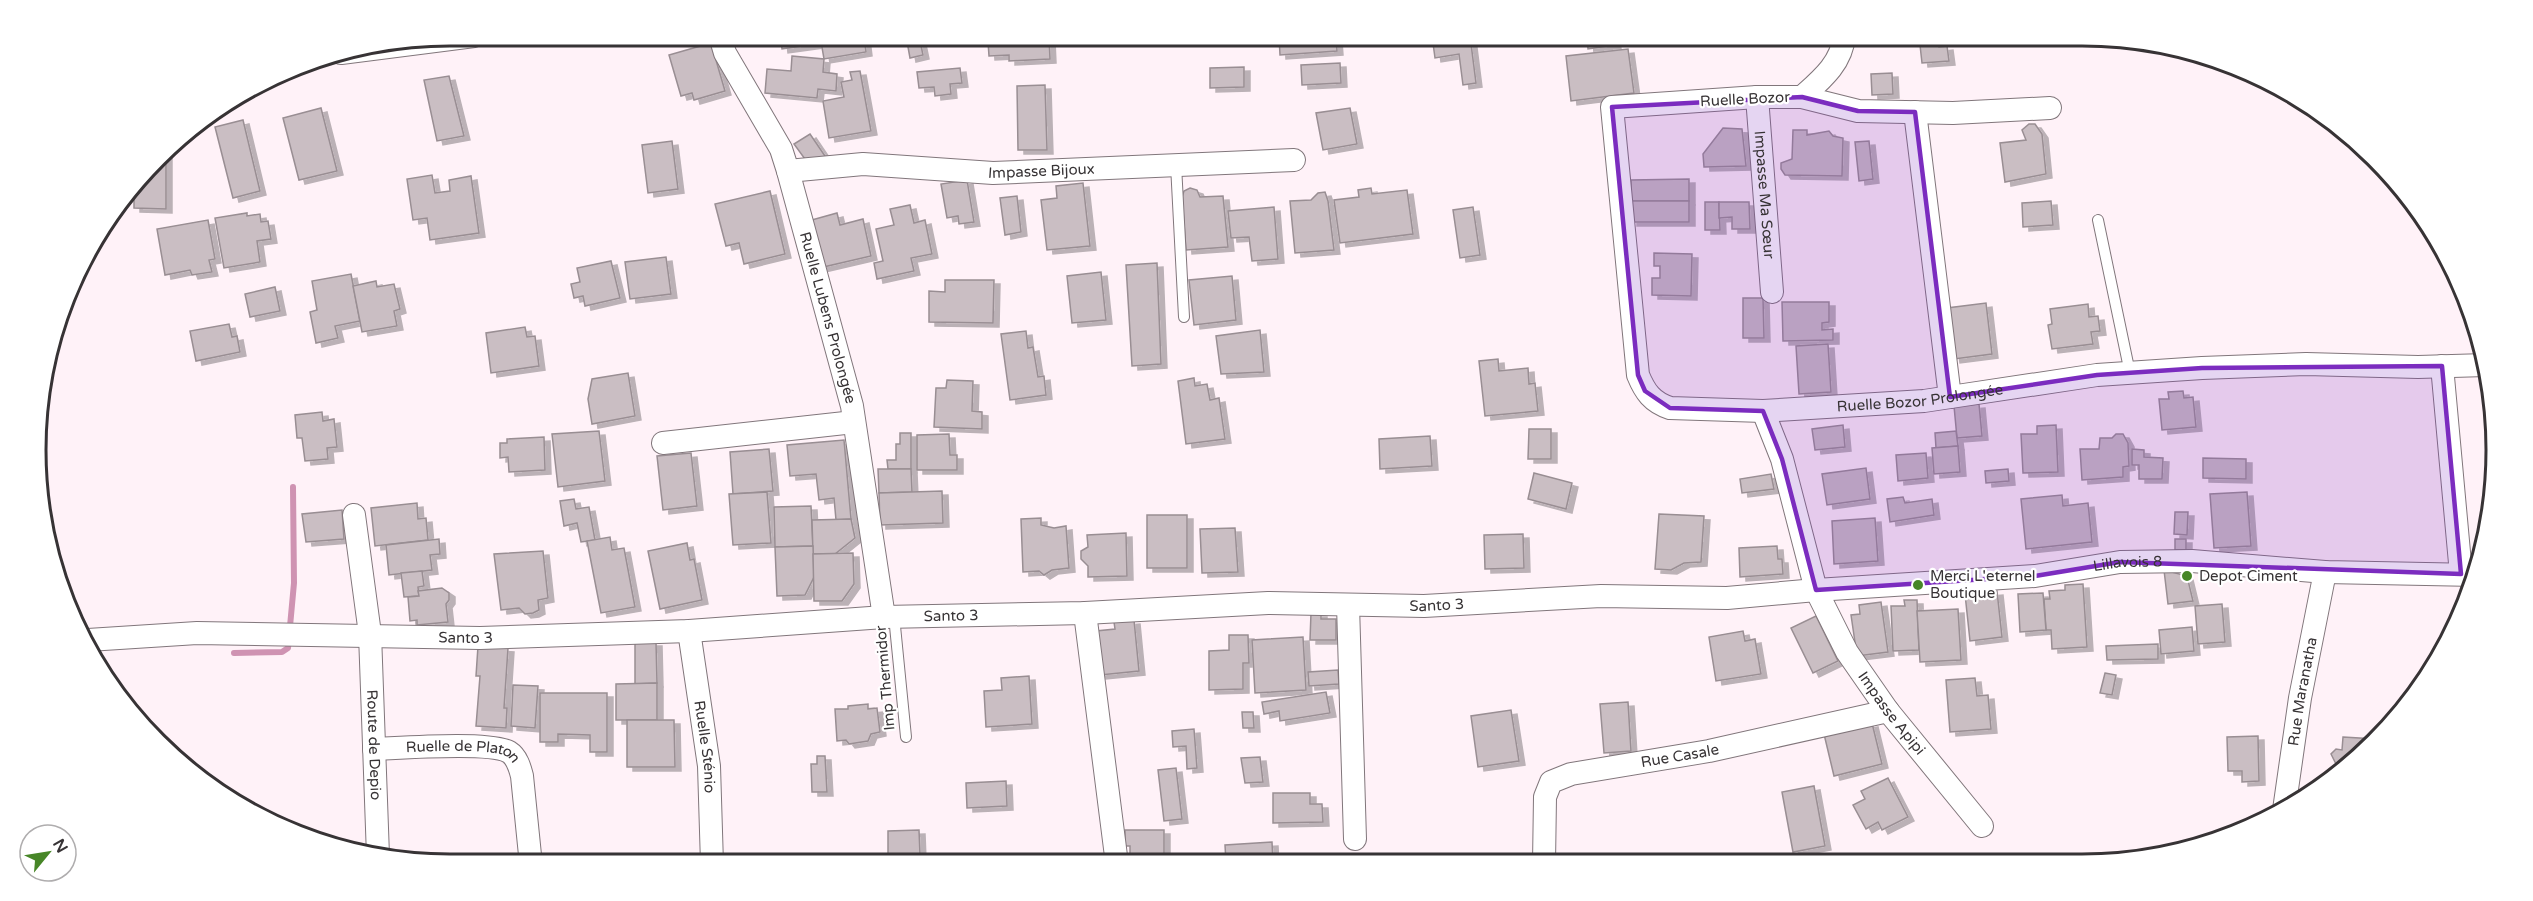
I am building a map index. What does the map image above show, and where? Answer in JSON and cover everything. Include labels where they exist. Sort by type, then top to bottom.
[{"type":"street","name":"Ruelle Lubens Prolongée","points":[[723,46],[781,149],[788,171],[854,422],[889,616]]},
{"type":"street","name":"Ruelle Bozor","points":[[1612,107],[1757,97],[1802,97],[1829,73],[1843,46]]},
{"type":"street","name":"Impasse Ma Sœur","points":[[1757,97],[1772,292]]},
{"type":"street","points":[[1802,97],[1858,111],[1915,112],[2050,108]]},
{"type":"street","name":"Ruelle Bozor Prolongée","points":[[1612,107],[1638,375],[1645,391],[1657,404],[1670,408],[1763,411],[1924,401],[2097,375],[2130,373],[2306,364],[2477,364]]},
{"type":"street","points":[[1915,112],[1950,397]]},
{"type":"street","name":"Impasse Bijoux","points":[[788,171],[863,164],[993,173],[1294,160]]},
{"type":"street","points":[[2442,366],[2468,572]]},
{"type":"street","name":"Impasse Apipi","points":[[1763,411],[1782,459],[1815,590],[1847,651],[1888,711],[1982,826]]},
{"type":"street","points":[[663,443],[854,422]]},
{"type":"street","name":"Route de Depio","points":[[354,515],[370,634],[378,848]]},
{"type":"street","name":"Lillavois 8","points":[[1815,590],[2036,576],[2121,562],[2192,561],[2325,572],[2467,574]]},
{"type":"street","name":"Rue Maranatha","points":[[2286,799],[2300,698],[2325,572]]},
{"type":"street","name":"Santo 3","points":[[94,640],[196,633],[289,636],[370,634],[480,638],[688,631],[889,616],[1085,613],[1268,603],[1424,606],[1601,596],[1727,598],[1815,590]]},
{"type":"street","points":[[1348,605],[1355,839]]},
{"type":"street","points":[[1085,613],[1116,854]]},
{"type":"street","name":"Ruelle Sténio","points":[[688,631],[709,766],[712,854]]},
{"type":"street","name":"Rue Casale","points":[[1544,854],[1545,797],[1551,782],[1571,774],[1709,751],[1888,711]]},
{"type":"street","name":"Ruelle de Platon","points":[[374,749],[483,747],[509,752],[519,764],[522,776],[530,854]]},
{"type":"lane","points":[[1176,165],[1184,317]]},
{"type":"lane","points":[[2098,220],[2130,373]]},
{"type":"lane","name":"Imp Thermidor","points":[[889,616],[906,737]]},
{"type":"highlighted area","points":[[1802,97],[1858,111],[1915,112],[1950,397],[2097,375],[2202,368],[2442,366],[2461,574],[2120,562],[2035,576],[1816,590],[1782,459],[1763,411],[1670,408],[1645,391],[1638,375],[1612,107]]},
{"type":"building","points":[[700,46],[712,46],[725,91],[694,100],[692,93],[681,96],[669,55]]},
{"type":"building","points":[[782,46],[803,46],[782,49]]},
{"type":"building","points":[[822,46],[865,46],[866,52],[824,59]]},
{"type":"building","points":[[908,46],[921,46],[923,55],[910,58]]},
{"type":"building","points":[[988,46],[1049,46],[1050,59],[1009,61],[1009,55],[989,56]]},
{"type":"building","points":[[1280,46],[1337,46],[1337,51],[1280,55]]},
{"type":"building","points":[[1433,46],[1471,46],[1476,83],[1463,85],[1459,54],[1435,58]]},
{"type":"building","points":[[1588,46],[1608,46],[1588,49]]},
{"type":"building","points":[[1920,46],[1947,46],[1949,61],[1922,63]]},
{"type":"building","points":[[1628,49],[1634,93],[1571,101],[1566,56]]},
{"type":"building","points":[[792,56],[824,59],[823,72],[837,74],[836,91],[818,89],[817,98],[765,93],[767,69],[791,71]]},
{"type":"building","points":[[1340,63],[1341,83],[1302,85],[1301,65]]},
{"type":"building","points":[[1244,67],[1244,87],[1210,88],[1210,68]]},
{"type":"building","points":[[960,68],[962,83],[950,84],[951,94],[935,96],[934,87],[919,88],[917,72]]},
{"type":"building","points":[[860,71],[871,131],[829,138],[823,101],[844,97],[841,82],[852,80],[850,72]]},
{"type":"building","points":[[1892,73],[1893,94],[1872,95],[1871,74]]},
{"type":"building","points":[[449,76],[464,136],[437,141],[424,80]]},
{"type":"building","points":[[1045,85],[1047,150],[1018,150],[1017,86]]},
{"type":"building","points":[[321,108],[337,171],[299,180],[283,118]]},
{"type":"building","points":[[1350,108],[1357,144],[1323,150],[1316,113]]},
{"type":"building","points":[[243,120],[260,191],[233,198],[215,127]]},
{"type":"building","points":[[2029,124],[2035,124],[2042,134],[2046,174],[2005,182],[2000,143],[2026,140],[2022,130]]},
{"type":"building","points":[[1723,128],[1742,129],[1746,166],[1704,167],[1703,154]]},
{"type":"building","points":[[1793,130],[1807,130],[1807,135],[1829,131],[1833,136],[1843,138],[1842,176],[1785,175],[1781,169],[1781,163],[1792,159]]},
{"type":"building","points":[[810,134],[825,156],[810,166],[794,144]]},
{"type":"building","points":[[672,141],[678,189],[648,193],[642,145]]},
{"type":"building","points":[[1869,141],[1873,179],[1859,181],[1855,142]]},
{"type":"building","points":[[166,164],[166,209],[134,208],[134,200]]},
{"type":"building","points":[[432,175],[435,193],[450,191],[449,180],[471,176],[479,233],[430,240],[427,218],[413,220],[407,179]]},
{"type":"building","points":[[1689,179],[1689,201],[1631,201],[1631,180]]},
{"type":"building","points":[[967,180],[974,222],[959,224],[958,216],[947,218],[941,184]]},
{"type":"building","points":[[1083,183],[1090,246],[1047,250],[1041,200],[1057,198],[1056,186]]},
{"type":"building","points":[[1190,188],[1197,190],[1200,197],[1223,196],[1228,247],[1186,250],[1182,197],[1184,191]]},
{"type":"building","points":[[1371,188],[1372,194],[1407,190],[1413,234],[1340,243],[1334,200],[1359,197],[1358,190]]},
{"type":"building","points":[[770,191],[785,254],[744,264],[739,243],[726,246],[715,204]]},
{"type":"building","points":[[1325,192],[1334,250],[1295,253],[1290,201],[1311,200],[1318,193]]},
{"type":"building","points":[[1017,196],[1021,232],[1005,235],[1000,198]]},
{"type":"building","points":[[1631,201],[1689,201],[1689,222],[1631,222]]},
{"type":"building","points":[[2051,201],[2053,225],[2023,227],[2022,203]]},
{"type":"building","points":[[1705,202],[1719,202],[1720,230],[1705,230]]},
{"type":"building","points":[[1719,202],[1749,202],[1750,229],[1732,229],[1732,217],[1719,218]]},
{"type":"building","points":[[910,205],[914,223],[925,220],[932,254],[911,258],[914,271],[877,279],[874,263],[883,261],[876,229],[894,225],[890,209]]},
{"type":"building","points":[[1274,207],[1278,259],[1252,261],[1249,237],[1231,238],[1228,211]]},
{"type":"building","points":[[1473,207],[1480,255],[1460,258],[1453,210]]},
{"type":"building","points":[[247,213],[247,216],[260,214],[261,222],[268,221],[271,239],[257,241],[260,262],[224,268],[215,218]]},
{"type":"building","points":[[837,213],[840,225],[863,219],[871,256],[819,268],[808,221]]},
{"type":"building","points":[[208,220],[215,259],[209,260],[212,272],[192,275],[190,270],[165,275],[157,229]]},
{"type":"building","points":[[1654,253],[1692,254],[1691,296],[1652,295],[1652,278],[1660,278],[1660,266],[1654,266]]},
{"type":"building","points":[[666,257],[671,294],[630,299],[625,262]]},
{"type":"building","points":[[611,261],[620,298],[585,306],[583,296],[574,298],[571,284],[580,282],[577,268]]},
{"type":"building","points":[[1157,263],[1161,364],[1132,366],[1126,265]]},
{"type":"building","points":[[1101,272],[1106,320],[1072,323],[1067,276]]},
{"type":"building","points":[[351,274],[360,321],[335,326],[338,338],[316,343],[310,312],[317,310],[312,281]]},
{"type":"building","points":[[1232,276],[1236,320],[1194,325],[1189,280]]},
{"type":"building","points":[[945,280],[994,280],[993,323],[929,322],[929,291],[945,292]]},
{"type":"building","points":[[376,281],[377,287],[394,284],[400,309],[394,311],[397,326],[362,332],[353,286]]},
{"type":"building","points":[[275,287],[280,311],[250,317],[245,294]]},
{"type":"building","points":[[1743,298],[1763,298],[1764,338],[1743,338]]},
{"type":"building","points":[[1782,302],[1829,302],[1829,322],[1822,323],[1822,330],[1833,329],[1833,340],[1783,341]]},
{"type":"building","points":[[1986,303],[1992,354],[1954,359],[1947,308]]},
{"type":"building","points":[[2088,304],[2089,317],[2098,316],[2100,331],[2091,332],[2093,344],[2052,349],[2048,325],[2052,324],[2050,309]]},
{"type":"building","points":[[229,324],[232,337],[237,336],[240,352],[196,361],[190,331]]},
{"type":"building","points":[[525,327],[527,337],[535,336],[539,366],[491,373],[486,333]]},
{"type":"building","points":[[1260,330],[1264,372],[1221,374],[1216,336]]},
{"type":"building","points":[[1026,331],[1028,348],[1033,347],[1038,377],[1044,376],[1046,395],[1010,400],[1001,334]]},
{"type":"building","points":[[1828,344],[1831,392],[1799,394],[1796,346]]},
{"type":"building","points":[[1498,359],[1499,371],[1528,368],[1529,384],[1535,383],[1538,411],[1485,416],[1479,361]]},
{"type":"building","points":[[628,373],[635,416],[592,424],[588,399],[592,379]]},
{"type":"building","points":[[1194,378],[1195,386],[1207,384],[1210,400],[1219,398],[1225,439],[1186,444],[1178,381]]},
{"type":"building","points":[[947,380],[973,381],[972,411],[982,412],[982,429],[934,427],[936,388],[946,388]]},
{"type":"building","points":[[2183,391],[2184,398],[2193,397],[2196,427],[2162,430],[2159,399],[2169,399],[2168,392]]},
{"type":"building","points":[[1979,404],[1982,436],[1957,438],[1954,406]]},
{"type":"building","points":[[322,412],[323,421],[334,419],[337,447],[327,448],[328,459],[305,461],[302,438],[297,438],[295,415]]},
{"type":"building","points":[[1843,425],[1845,447],[1815,450],[1812,429]]},
{"type":"building","points":[[2056,425],[2058,472],[2023,473],[2021,434],[2037,434],[2037,426]]},
{"type":"building","points":[[1529,429],[1551,429],[1551,459],[1528,459]]},
{"type":"building","points":[[599,431],[605,481],[558,487],[552,434]]},
{"type":"building","points":[[1956,431],[1958,446],[1936,448],[1935,433]]},
{"type":"building","points":[[900,433],[911,433],[911,469],[888,469],[887,460],[896,460],[896,444],[900,444]]},
{"type":"building","points":[[949,434],[950,455],[957,455],[957,470],[917,470],[917,435]]},
{"type":"building","points":[[2116,434],[2123,434],[2128,443],[2129,466],[2123,467],[2123,477],[2082,480],[2080,449],[2099,449],[2100,438],[2112,438]]},
{"type":"building","points":[[1430,436],[1432,466],[1380,469],[1379,439]]},
{"type":"building","points":[[544,437],[545,470],[509,472],[508,457],[500,458],[500,443],[507,443],[507,439]]},
{"type":"building","points":[[844,440],[851,519],[836,520],[834,498],[819,500],[816,474],[790,476],[787,445]]},
{"type":"building","points":[[1958,446],[1960,472],[1934,474],[1932,448]]},
{"type":"building","points":[[769,449],[773,491],[733,494],[730,452]]},
{"type":"building","points":[[2132,449],[2144,450],[2144,457],[2163,458],[2162,479],[2139,479],[2139,465],[2132,465]]},
{"type":"building","points":[[691,453],[697,506],[663,510],[657,456]]},
{"type":"building","points":[[1926,453],[1928,478],[1898,481],[1896,455]]},
{"type":"building","points":[[2203,458],[2246,459],[2246,479],[2203,478]]},
{"type":"building","points":[[1866,468],[1870,499],[1827,505],[1822,474]]},
{"type":"building","points":[[878,469],[911,469],[912,492],[879,493]]},
{"type":"building","points":[[2008,469],[2009,481],[1986,483],[1985,471]]},
{"type":"building","points":[[1534,473],[1572,483],[1566,509],[1528,499]]},
{"type":"building","points":[[1771,474],[1774,489],[1742,493],[1740,479]]},
{"type":"building","points":[[942,491],[943,523],[880,525],[879,493]]},
{"type":"building","points":[[767,492],[771,543],[733,545],[729,494]]},
{"type":"building","points":[[2247,492],[2251,546],[2214,548],[2210,494]]},
{"type":"building","points":[[2062,495],[2063,506],[2088,503],[2092,542],[2026,549],[2021,499]]},
{"type":"building","points":[[1903,497],[1905,503],[1932,499],[1934,515],[1890,522],[1887,499]]},
{"type":"building","points":[[574,499],[576,509],[589,507],[595,540],[581,542],[577,523],[564,526],[560,501]]},
{"type":"building","points":[[417,503],[418,519],[426,518],[428,540],[375,546],[371,508]]},
{"type":"building","points":[[811,506],[813,546],[775,547],[774,507]]},
{"type":"building","points":[[342,510],[344,539],[306,542],[302,514]]},
{"type":"building","points":[[2175,512],[2188,512],[2187,535],[2174,534]]},
{"type":"building","points":[[1659,514],[1704,516],[1701,562],[1684,563],[1671,570],[1655,569]]},
{"type":"building","points":[[1147,515],[1187,515],[1187,568],[1147,568]]},
{"type":"building","points":[[1041,518],[1041,525],[1054,528],[1066,526],[1069,568],[1052,570],[1044,575],[1039,571],[1023,572],[1021,519]]},
{"type":"building","points":[[1875,518],[1878,561],[1834,564],[1832,521]]},
{"type":"building","points":[[851,519],[855,538],[835,554],[813,554],[812,520]]},
{"type":"building","points":[[1235,528],[1238,572],[1202,573],[1200,529]]},
{"type":"building","points":[[1126,533],[1127,576],[1088,577],[1088,566],[1081,559],[1081,551],[1088,547],[1087,535]]},
{"type":"building","points":[[1523,534],[1524,568],[1485,569],[1484,535]]},
{"type":"building","points":[[610,537],[612,550],[624,548],[635,607],[601,613],[587,541]]},
{"type":"building","points":[[439,539],[440,554],[430,555],[432,570],[389,575],[386,545]]},
{"type":"building","points":[[2175,539],[2186,539],[2186,550],[2175,550]]},
{"type":"building","points":[[687,543],[690,560],[694,559],[702,600],[660,609],[648,551]]},
{"type":"building","points":[[813,546],[814,577],[805,595],[777,596],[775,547]]},
{"type":"building","points":[[1777,546],[1778,559],[1782,559],[1783,574],[1740,577],[1739,548]]},
{"type":"building","points":[[543,551],[548,598],[538,600],[539,610],[533,613],[525,614],[519,608],[501,610],[494,554]]},
{"type":"building","points":[[853,553],[854,584],[842,601],[814,601],[813,554]]},
{"type":"building","points":[[2164,570],[2187,576],[2193,601],[2168,604]]},
{"type":"building","points":[[422,571],[424,586],[418,587],[419,596],[404,597],[401,573]]},
{"type":"building","points":[[2083,584],[2087,647],[2052,649],[2051,630],[2046,630],[2044,599],[2050,599],[2049,591],[2065,590],[2065,585]]},
{"type":"building","points":[[442,588],[449,593],[449,600],[446,604],[448,622],[417,625],[417,620],[410,621],[408,597],[419,596],[418,591]]},
{"type":"building","points":[[1997,591],[2002,637],[1970,641],[1965,594]]},
{"type":"building","points":[[2043,593],[2046,630],[2020,632],[2018,594]]},
{"type":"building","points":[[1904,600],[1917,600],[1919,650],[1893,651],[1891,606],[1905,606]]},
{"type":"building","points":[[1881,602],[1888,652],[1857,656],[1851,615],[1860,614],[1859,605]]},
{"type":"building","points":[[2222,604],[2225,642],[2198,644],[2195,606]]},
{"type":"building","points":[[1958,609],[1961,660],[1920,662],[1917,611]]},
{"type":"building","points":[[1311,613],[1321,613],[1321,619],[1336,619],[1336,640],[1310,640]]},
{"type":"building","points":[[1816,616],[1838,661],[1813,673],[1791,628]]},
{"type":"building","points":[[1134,620],[1139,671],[1100,675],[1096,631],[1115,629],[1114,622]]},
{"type":"building","points":[[2192,627],[2194,651],[2161,654],[2159,630]]},
{"type":"building","points":[[1743,631],[1745,641],[1755,639],[1761,674],[1716,681],[1709,637]]},
{"type":"building","points":[[1229,635],[1248,635],[1249,663],[1243,663],[1243,689],[1209,690],[1209,651],[1229,650]]},
{"type":"building","points":[[1303,637],[1306,690],[1255,693],[1252,640]]},
{"type":"building","points":[[635,642],[656,642],[657,683],[635,684]]},
{"type":"building","points":[[2158,644],[2158,659],[2107,660],[2106,646]]},
{"type":"building","points":[[478,646],[508,648],[504,708],[507,708],[506,728],[476,726],[480,676],[476,676]]},
{"type":"building","points":[[1338,670],[1339,684],[1309,686],[1308,672]]},
{"type":"building","points":[[2105,673],[2116,675],[2112,695],[2100,693]]},
{"type":"building","points":[[1029,676],[1032,724],[986,727],[984,691],[1002,690],[1001,678]]},
{"type":"building","points":[[1975,678],[1977,696],[1988,695],[1991,729],[1950,732],[1946,680]]},
{"type":"building","points":[[657,683],[657,720],[616,720],[616,684]]},
{"type":"building","points":[[513,685],[538,686],[535,728],[511,726]]},
{"type":"building","points":[[1326,692],[1330,713],[1280,721],[1279,711],[1264,714],[1262,702]]},
{"type":"building","points":[[540,693],[607,693],[607,752],[590,752],[590,735],[558,734],[558,742],[540,742]]},
{"type":"building","points":[[1628,702],[1631,751],[1604,753],[1600,704]]},
{"type":"building","points":[[868,704],[868,709],[877,708],[880,732],[871,734],[868,741],[849,744],[846,740],[837,741],[835,709],[848,709],[848,706]]},
{"type":"building","points":[[1511,710],[1519,761],[1478,767],[1471,716]]},
{"type":"building","points":[[1242,712],[1253,712],[1254,728],[1243,728]]},
{"type":"building","points":[[627,720],[674,720],[675,767],[627,767]]},
{"type":"building","points":[[1872,723],[1882,764],[1834,776],[1824,734]]},
{"type":"building","points":[[1194,729],[1197,768],[1187,769],[1186,746],[1173,747],[1172,731]]},
{"type":"building","points":[[2258,736],[2259,781],[2242,782],[2242,771],[2228,771],[2227,737]]},
{"type":"building","points":[[2343,737],[2365,738],[2336,764],[2331,754],[2336,749],[2342,750]]},
{"type":"building","points":[[817,756],[825,756],[827,792],[812,792],[811,764],[817,764]]},
{"type":"building","points":[[1260,757],[1263,782],[1245,783],[1241,758]]},
{"type":"building","points":[[1176,768],[1182,819],[1164,821],[1158,770]]},
{"type":"building","points":[[1888,778],[1908,817],[1882,830],[1878,822],[1866,829],[1853,805],[1865,799],[1861,791]]},
{"type":"building","points":[[1006,781],[1007,806],[967,808],[966,783]]},
{"type":"building","points":[[1814,786],[1825,846],[1793,852],[1782,792]]},
{"type":"building","points":[[1273,793],[1310,793],[1310,804],[1322,804],[1323,822],[1273,823]]},
{"type":"building","points":[[919,830],[920,854],[888,854],[888,831]]},
{"type":"building","points":[[1125,830],[1164,830],[1164,854],[1130,854],[1130,846],[1125,846]]},
{"type":"building","points":[[1272,842],[1273,854],[1226,854],[1225,845]]},
{"type":"waterway","points":[[234,653],[282,652],[288,648],[294,583],[293,487]]},
{"type":"place","name":"Depot Ciment","points":[[2187,576]]},
{"type":"place","name":"Merci L'eternel Boutique","points":[[1918,585]]}]
